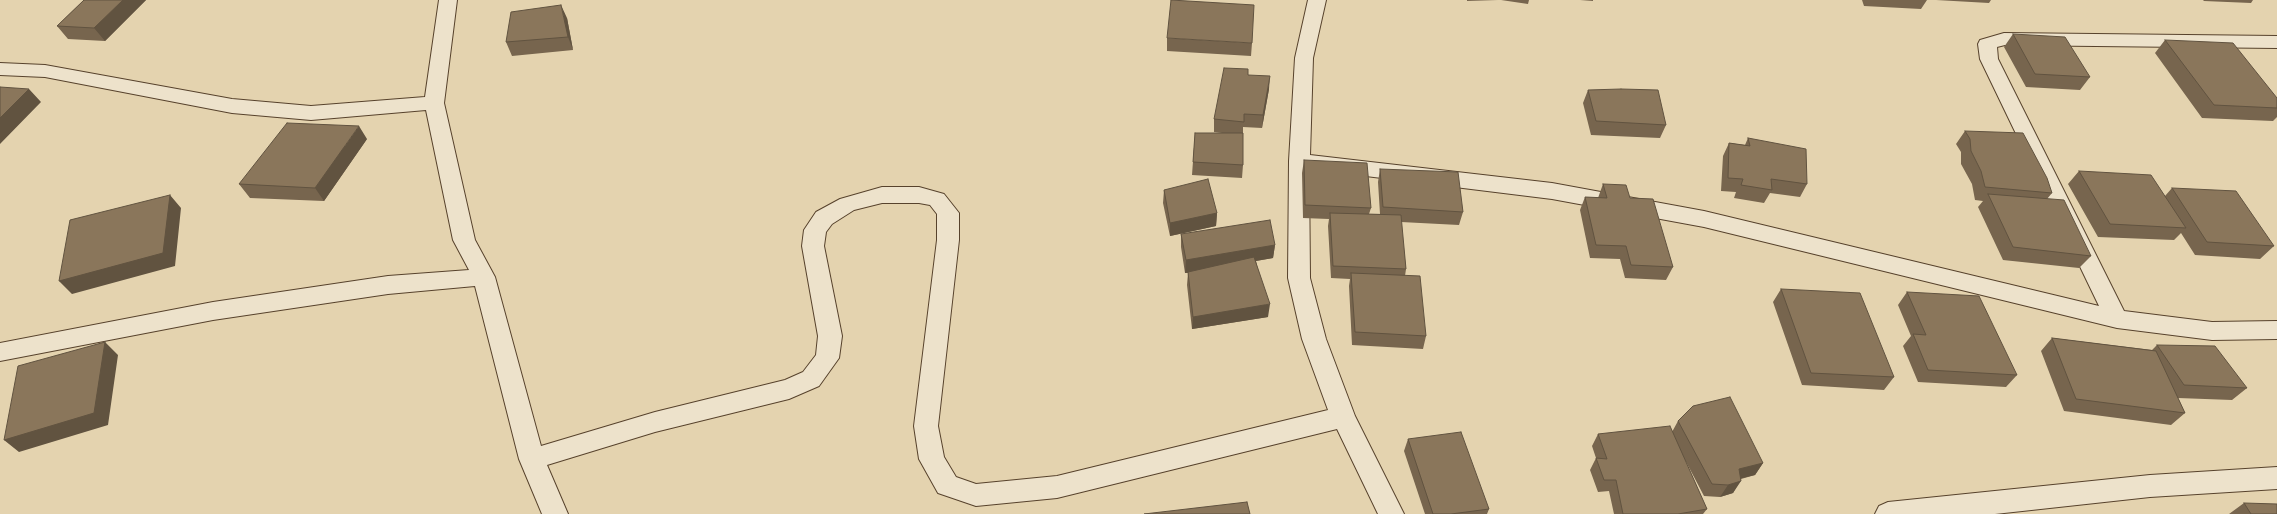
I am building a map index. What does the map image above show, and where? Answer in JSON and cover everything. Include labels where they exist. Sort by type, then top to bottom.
[{"type":"street","points":[[448,0],[434,103],[464,240],[484,277],[532,459],[555,514]]},
{"type":"street","points":[[1317,0],[1304,58],[1299,161],[1299,278],[1314,339],[1343,417],[1391,514]]},
{"type":"street","points":[[2117,319],[1989,59],[1987,44],[2004,39],[2277,42]]},
{"type":"street","points":[[0,69],[45,71],[232,106],[311,113],[434,103]]},
{"type":"street","points":[[1299,161],[1552,191],[1704,219],[2117,319],[2212,331],[2277,330]]},
{"type":"street","points":[[532,459],[654,422],[789,389],[811,379],[827,358],[830,336],[813,246],[815,230],[824,218],[847,204],[882,195],[919,195],[937,199],[948,213],[948,240],[926,426],[932,459],[947,485],[976,495],[1057,487],[1343,417]]},
{"type":"street","points":[[0,352],[213,311],[388,285],[484,277]]},
{"type":"street","points":[[1888,514],[2150,486],[2277,478]]},
{"type":"building","points":[[84,0],[123,0],[94,28],[57,26]]},
{"type":"building","points":[[1171,0],[1254,5],[1252,43],[1167,38]]},
{"type":"building","points":[[561,5],[568,37],[506,42],[511,12]]},
{"type":"building","points":[[2013,34],[2065,37],[2090,77],[2035,74]]},
{"type":"building","points":[[2165,40],[2233,43],[2277,98],[2277,108],[2214,105]]},
{"type":"building","points":[[1224,68],[1248,69],[1248,75],[1270,76],[1263,115],[1244,114],[1244,122],[1214,119]]},
{"type":"building","points":[[0,87],[29,89],[0,118]]},
{"type":"building","points":[[1588,90],[1658,90],[1666,125],[1596,121]]},
{"type":"building","points":[[287,123],[359,126],[315,188],[239,184]]},
{"type":"building","points":[[1965,131],[2023,133],[2047,178],[2052,193],[1985,187],[1981,171],[1971,151],[1970,139]]},
{"type":"building","points":[[1195,133],[1243,133],[1243,165],[1193,162]]},
{"type":"building","points":[[1748,138],[1806,149],[1807,184],[1771,179],[1772,190],[1741,185],[1743,179],[1728,178],[1729,143],[1750,146]]},
{"type":"building","points":[[1304,160],[1367,163],[1371,208],[1305,205]]},
{"type":"building","points":[[1380,169],[1458,172],[1463,212],[1383,207]]},
{"type":"building","points":[[2079,171],[2151,175],[2186,228],[2110,224]]},
{"type":"building","points":[[1208,179],[1217,213],[1170,223],[1164,190]]},
{"type":"building","points":[[1603,184],[1626,185],[1630,198],[1653,199],[1673,267],[1631,265],[1626,246],[1596,245],[1585,197],[1607,198]]},
{"type":"building","points":[[2172,188],[2236,191],[2274,246],[2207,242]]},
{"type":"building","points":[[1988,194],[2064,200],[2091,256],[2013,247]]},
{"type":"building","points":[[170,195],[163,253],[59,281],[70,220]]},
{"type":"building","points":[[1330,213],[1401,215],[1406,269],[1333,266]]},
{"type":"building","points":[[1270,220],[1275,245],[1186,260],[1181,234]]},
{"type":"building","points":[[1254,257],[1270,304],[1193,317],[1188,272]]},
{"type":"building","points":[[1351,273],[1420,276],[1426,336],[1355,332]]},
{"type":"building","points":[[1781,289],[1860,293],[1894,377],[1811,373]]},
{"type":"building","points":[[1907,292],[1979,296],[2017,375],[1928,370],[1913,334],[1926,335]]},
{"type":"building","points":[[2052,338],[2156,351],[2185,413],[2076,399]]},
{"type":"building","points":[[105,342],[94,413],[4,440],[18,366]]},
{"type":"building","points":[[2157,345],[2215,346],[2247,388],[2184,385]]},
{"type":"building","points":[[1730,397],[1763,463],[1739,469],[1741,481],[1728,485],[1712,484],[1678,421],[1693,406]]},
{"type":"building","points":[[1670,426],[1707,509],[1678,514],[1623,514],[1616,480],[1604,480],[1596,458],[1607,459],[1598,434]]},
{"type":"building","points":[[1461,432],[1489,509],[1451,514],[1433,514],[1408,439]]},
{"type":"building","points":[[1247,502],[1250,514],[1144,514]]},
{"type":"building","points":[[2244,503],[2277,504],[2277,514],[2251,514]]}]
